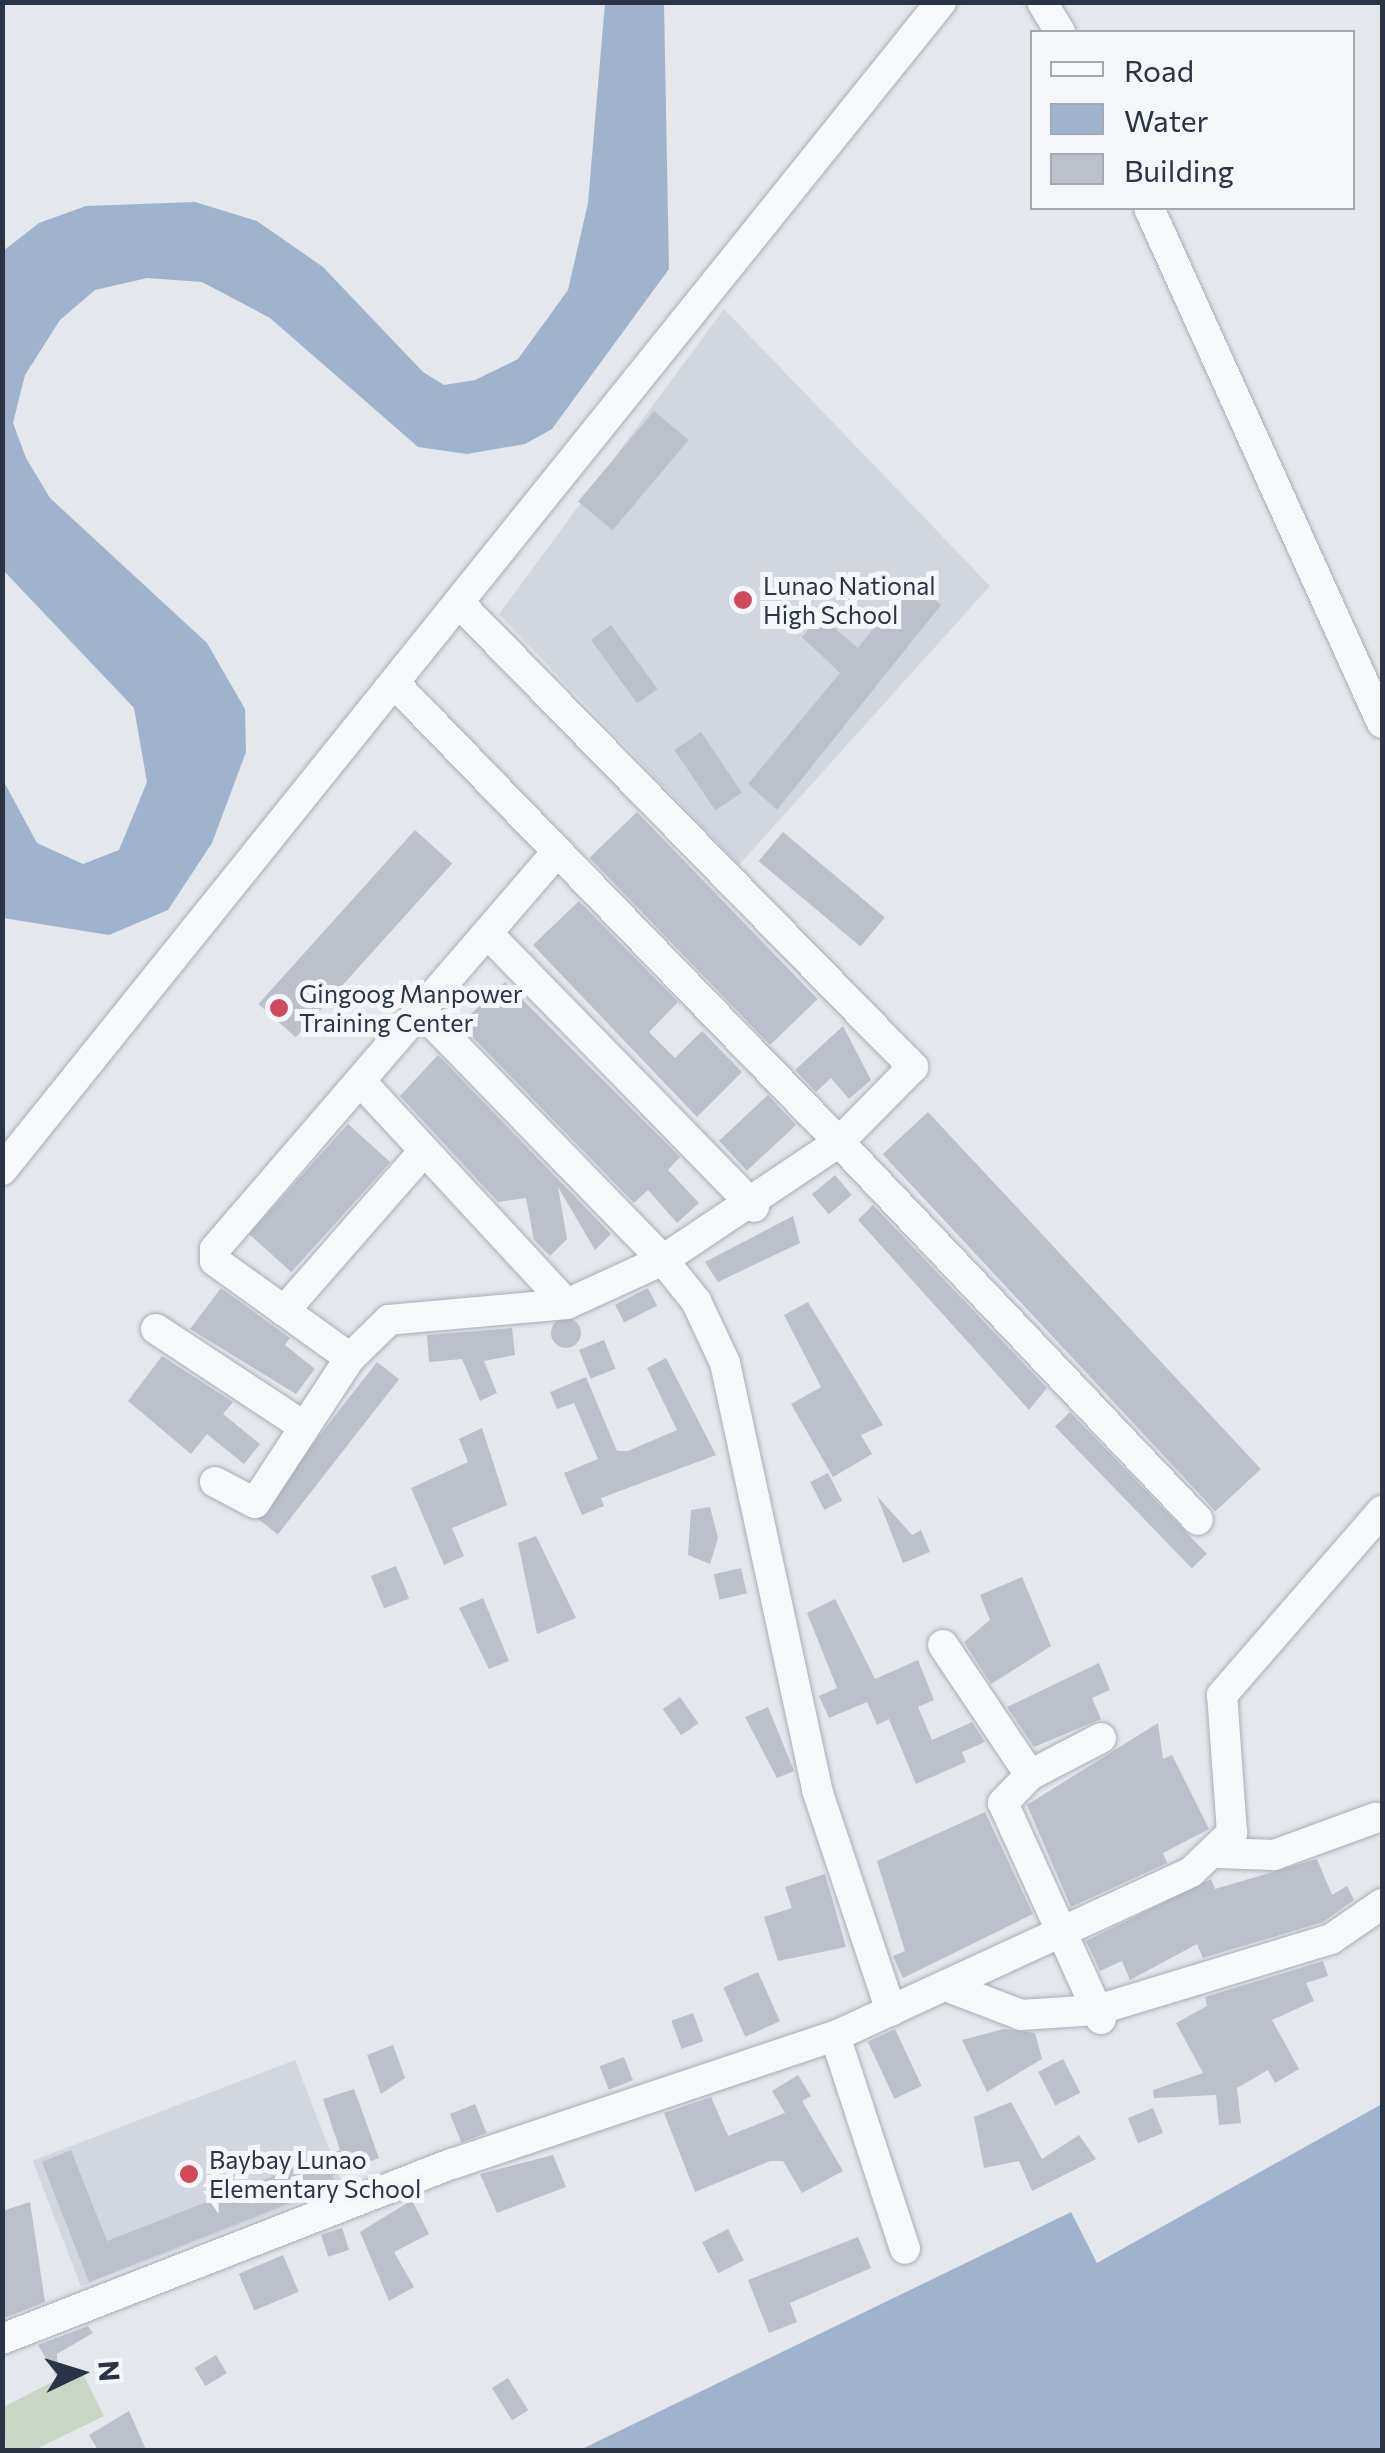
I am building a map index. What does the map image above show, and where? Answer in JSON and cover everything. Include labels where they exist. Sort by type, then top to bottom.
[{"type":"street","points":[[2,1170],[398,688],[942,2]]},
{"type":"street","points":[[1042,2],[1059,30]]},
{"type":"street","points":[[1150,210],[1382,723]]},
{"type":"street","points":[[215,1482],[255,1503],[350,1358],[380,1324],[403,1316],[567,1304],[662,1260],[754,1206],[839,1142],[913,1066],[462,606]]},
{"type":"street","points":[[398,688],[839,1142],[1198,1520]]},
{"type":"street","points":[[350,1358],[214,1261],[215,1248],[556,853]]},
{"type":"street","points":[[488,934],[754,1206]]},
{"type":"street","points":[[421,1010],[662,1260],[696,1301],[725,1363],[816,1790],[891,2011]]},
{"type":"street","points":[[362,1082],[567,1304]]},
{"type":"street","points":[[284,1311],[424,1151]]},
{"type":"street","points":[[156,1329],[304,1426]]},
{"type":"street","points":[[1218,1853],[1235,1812],[1222,1695],[1382,1511]]},
{"type":"street","points":[[943,1645],[1030,1775]]},
{"type":"street","points":[[1099,2015],[1003,1803],[1030,1775],[1101,1738]]},
{"type":"street","points":[[2,2339],[541,2135],[834,2036],[946,1986],[1218,1853],[1274,1855],[1380,1824]]},
{"type":"street","points":[[946,1986],[1022,2015],[1099,2015],[1331,1939],[1382,1904]]},
{"type":"street","points":[[834,2036],[904,2249]]},
{"type":"shaded area","name":"Lunao National High School","points":[[724,309],[990,586],[739,865],[499,614]]},
{"type":"shaded area","name":"Baybay Lunao Elementary School","points":[[295,2060],[343,2186],[81,2287],[33,2161]]},
{"type":"green space","points":[[80,2368],[104,2416],[34,2450],[6,2450],[3,2407]]},
{"type":"water","points":[[605,3],[664,3],[669,269],[552,429],[525,444],[467,454],[418,447],[270,318],[202,282],[147,278],[95,290],[60,320],[25,375],[13,423],[26,458],[50,498],[207,643],[245,709],[246,752],[212,843],[168,910],[109,935],[3,918],[3,780],[37,843],[83,864],[119,850],[147,782],[134,708],[3,570],[3,251],[39,223],[86,206],[195,202],[257,221],[323,267],[423,372],[444,385],[475,380],[518,359],[568,290],[588,203]]},
{"type":"water","points":[[1382,2104],[1382,2450],[580,2450],[1071,2212],[1097,2263]]},
{"type":"building","points":[[654,411],[688,440],[613,530],[578,501]]},
{"type":"building","points":[[911,580],[941,605],[777,810],[748,784],[840,673],[802,637],[820,616],[858,648]]},
{"type":"building","points":[[611,625],[657,689],[637,704],[591,640]]},
{"type":"building","points":[[701,732],[742,793],[715,810],[674,750]]},
{"type":"building","points":[[637,812],[818,999],[770,1045],[590,858]]},
{"type":"building","points":[[415,830],[452,863],[296,1037],[258,1004]]},
{"type":"building","points":[[783,832],[885,917],[860,947],[759,861]]},
{"type":"building","points":[[579,901],[678,1002],[649,1032],[675,1058],[702,1031],[742,1072],[697,1117],[533,945]]},
{"type":"building","points":[[505,982],[680,1157],[668,1170],[699,1203],[677,1223],[648,1190],[634,1203],[460,1024]]},
{"type":"building","points":[[843,1026],[871,1080],[849,1099],[831,1078],[816,1092],[795,1070]]},
{"type":"building","points":[[438,1055],[611,1234],[595,1250],[558,1187],[567,1239],[550,1256],[534,1240],[526,1198],[498,1202],[400,1096]]},
{"type":"building","points":[[768,1095],[796,1125],[747,1171],[719,1141]]},
{"type":"building","points":[[928,1112],[1261,1469],[1215,1511],[883,1154]]},
{"type":"building","points":[[348,1124],[390,1162],[291,1272],[249,1234]]},
{"type":"building","points":[[835,1175],[852,1195],[829,1214],[812,1194]]},
{"type":"building","points":[[873,1205],[1047,1388],[1029,1410],[858,1220]]},
{"type":"building","points":[[793,1216],[800,1243],[718,1282],[705,1262]]},
{"type":"building","points":[[221,1288],[290,1338],[285,1345],[315,1369],[296,1394],[190,1329]]},
{"type":"building","points":[[648,1288],[657,1306],[624,1323],[615,1305]]},
{"type":"building","points":[[808,1302],[883,1425],[861,1435],[872,1454],[833,1477],[791,1404],[821,1387],[784,1315]]},
{"type":"building","points":[[566,1318],[577,1322],[581,1333],[577,1344],[566,1348],[555,1344],[551,1333],[555,1322]]},
{"type":"building","points":[[512,1328],[515,1355],[484,1361],[497,1393],[480,1401],[462,1359],[429,1362],[427,1335]]},
{"type":"building","points":[[604,1340],[616,1369],[591,1379],[579,1350]]},
{"type":"building","points":[[162,1356],[233,1402],[223,1414],[260,1444],[244,1464],[207,1434],[191,1454],[128,1401]]},
{"type":"building","points":[[666,1358],[716,1455],[601,1498],[604,1506],[582,1515],[564,1473],[598,1459],[574,1403],[557,1409],[550,1392],[586,1377],[617,1451],[628,1451],[677,1430],[647,1368]]},
{"type":"building","points":[[377,1362],[399,1379],[278,1534],[256,1517]]},
{"type":"building","points":[[1070,1412],[1207,1554],[1192,1568],[1055,1427]]},
{"type":"building","points":[[482,1428],[507,1505],[452,1528],[464,1556],[444,1565],[411,1488],[468,1462],[459,1439]]},
{"type":"building","points":[[828,1473],[842,1501],[824,1510],[810,1482]]},
{"type":"building","points":[[877,1496],[912,1535],[921,1530],[930,1552],[903,1563]]},
{"type":"building","points":[[710,1507],[718,1538],[710,1564],[688,1555],[691,1510]]},
{"type":"building","points":[[536,1536],[576,1618],[537,1634],[518,1543]]},
{"type":"building","points":[[396,1566],[409,1598],[384,1609],[371,1576]]},
{"type":"building","points":[[741,1568],[747,1593],[720,1600],[714,1574]]},
{"type":"building","points":[[1022,1577],[1051,1646],[991,1684],[964,1642],[990,1620],[980,1595]]},
{"type":"building","points":[[483,1598],[509,1661],[489,1669],[459,1608]]},
{"type":"building","points":[[835,1599],[875,1679],[918,1660],[934,1700],[918,1707],[932,1740],[972,1722],[985,1742],[962,1752],[966,1762],[916,1784],[889,1719],[877,1725],[867,1702],[829,1718],[819,1696],[837,1688],[807,1613]]},
{"type":"building","points":[[1099,1663],[1110,1690],[1092,1698],[1101,1719],[1034,1747],[1007,1707]]},
{"type":"building","points":[[680,1697],[698,1723],[681,1735],[663,1709]]},
{"type":"building","points":[[768,1707],[794,1771],[777,1778],[745,1717]]},
{"type":"building","points":[[1158,1723],[1163,1759],[1172,1755],[1209,1829],[1163,1853],[1167,1863],[1071,1907],[1027,1805]]},
{"type":"building","points":[[985,1812],[1033,1914],[903,1978],[893,1956],[905,1951],[877,1861]]},
{"type":"building","points":[[1317,1859],[1332,1895],[1347,1886],[1354,1900],[1323,1922],[1203,1958],[1197,1944],[1130,1980],[1122,1961],[1100,1971],[1086,1941],[1211,1879],[1215,1889]]},
{"type":"building","points":[[825,1874],[846,1947],[778,1961],[764,1917],[792,1908],[785,1887]]},
{"type":"building","points":[[1323,1961],[1328,1976],[1306,1983],[1314,2001],[1272,2020],[1299,2069],[1275,2083],[1268,2070],[1237,2088],[1241,2123],[1219,2125],[1216,2095],[1154,2098],[1153,2090],[1203,2073],[1176,2023],[1207,2006],[1205,1997]]},
{"type":"building","points":[[758,1972],[780,2021],[745,2037],[723,1987]]},
{"type":"building","points":[[693,2013],[703,2041],[682,2049],[671,2021]]},
{"type":"building","points":[[895,2029],[922,2086],[894,2099],[868,2042]]},
{"type":"building","points":[[1004,2029],[1035,2033],[1042,2059],[987,2092],[962,2040]]},
{"type":"building","points":[[393,2045],[405,2078],[381,2094],[367,2055]]},
{"type":"building","points":[[624,2057],[633,2080],[609,2090],[600,2066]]},
{"type":"building","points":[[1063,2059],[1080,2093],[1055,2106],[1038,2072]]},
{"type":"building","points":[[798,2075],[811,2096],[802,2101],[843,2171],[802,2193],[783,2161],[770,2161],[695,2192],[664,2113],[711,2097],[728,2136],[785,2113],[772,2091]]},
{"type":"building","points":[[354,2089],[379,2158],[332,2176],[336,2185],[89,2282],[42,2162],[71,2150],[107,2241],[340,2150],[323,2099]]},
{"type":"building","points":[[1011,2102],[1042,2159],[1079,2135],[1096,2159],[1032,2191],[1019,2161],[984,2168],[974,2117]]},
{"type":"building","points":[[475,2104],[487,2133],[462,2143],[450,2114]]},
{"type":"building","points":[[1153,2108],[1163,2133],[1138,2143],[1128,2118]]},
{"type":"building","points":[[553,2155],[566,2187],[497,2213],[480,2174]]},
{"type":"building","points":[[412,2200],[429,2234],[394,2252],[414,2287],[389,2301],[360,2232]]},
{"type":"building","points":[[30,2202],[45,2302],[2,2319],[2,2211]]},
{"type":"building","points":[[342,2228],[349,2250],[328,2257],[321,2235]]},
{"type":"building","points":[[728,2229],[744,2260],[718,2273],[702,2242]]},
{"type":"building","points":[[858,2237],[871,2268],[790,2303],[797,2322],[769,2333],[748,2280]]},
{"type":"building","points":[[283,2255],[299,2292],[254,2311],[239,2274]]},
{"type":"building","points":[[88,2326],[93,2333],[57,2354],[58,2379],[38,2345]]},
{"type":"building","points":[[216,2355],[227,2373],[205,2386],[195,2368]]},
{"type":"building","points":[[508,2378],[528,2410],[512,2420],[492,2388]]},
{"type":"building","points":[[129,2411],[146,2450],[98,2450],[89,2435]]},
{"type":"place","name":"Lunao National High School","points":[[743,600]]},
{"type":"place","name":"Gingoog Manpower Training Center","points":[[279,1008]]},
{"type":"place","name":"Baybay Lunao Elementary School","points":[[189,2174]]}]
